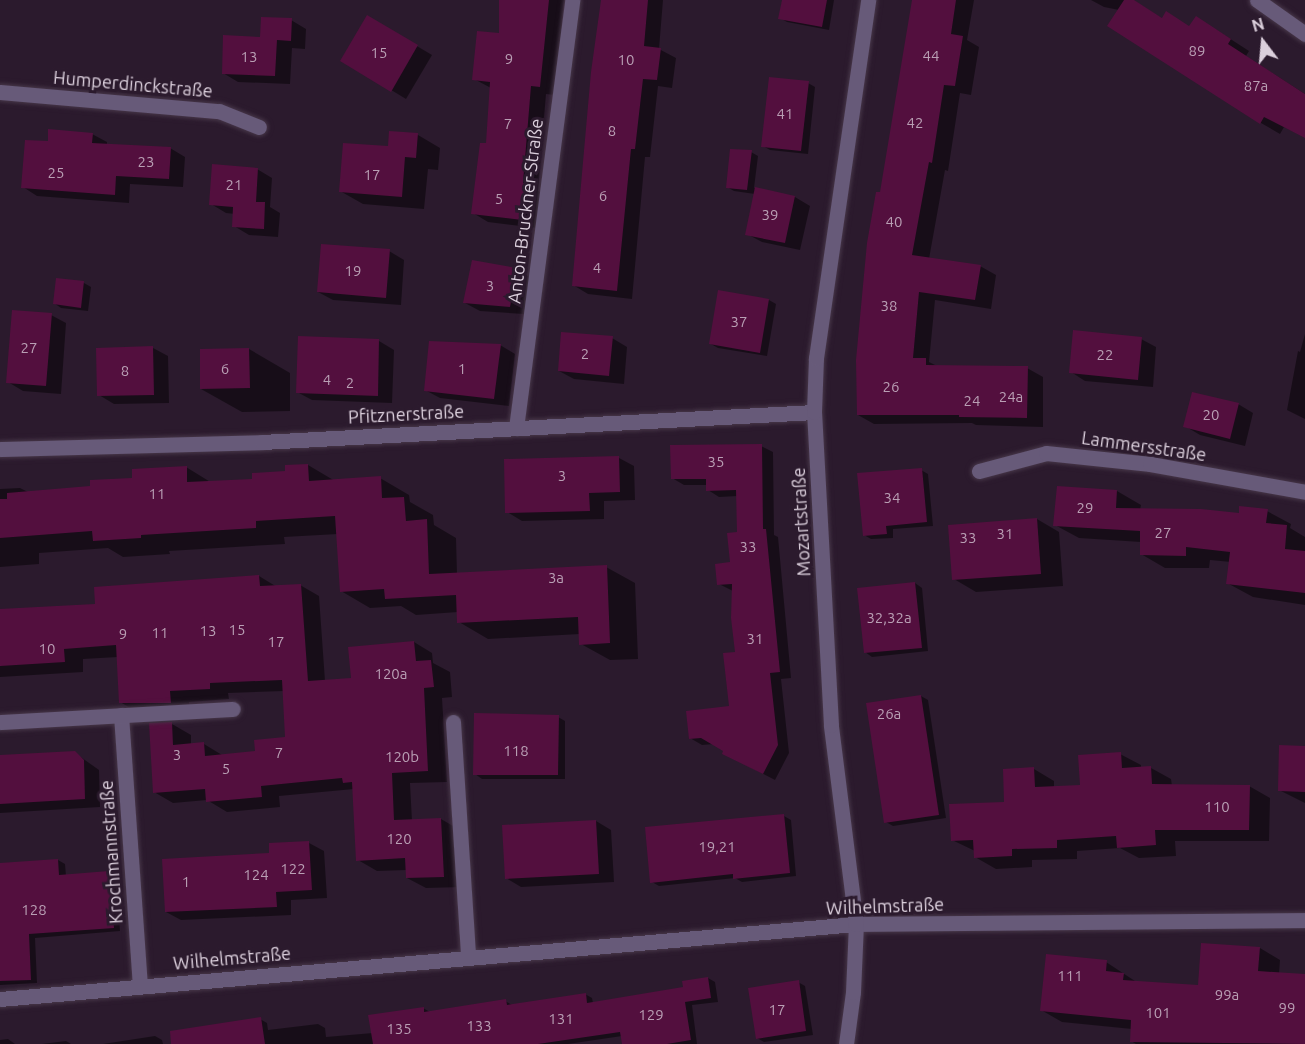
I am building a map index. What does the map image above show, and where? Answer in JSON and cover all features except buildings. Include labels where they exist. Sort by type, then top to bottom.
[{"type":"street","name":"Anton-Bruckner-Straße","points":[[516,428],[572,0]]},
{"type":"street","name":"Mozartstraße","points":[[846,1044],[853,992],[856,924],[831,725],[814,412],[816,358],[868,0]]},
{"type":"street","points":[[1257,0],[1305,34]]},
{"type":"street","name":"Humperdinckstraße","points":[[0,92],[219,111],[259,127]]},
{"type":"street","name":"Pfitznerstraße","points":[[0,449],[262,442],[814,412]]},
{"type":"street","name":"Lammersstraße","points":[[979,471],[1046,453],[1150,464],[1305,492]]},
{"type":"street","points":[[0,722],[233,709]]},
{"type":"street","name":"Krochmannstraße","points":[[121,715],[140,986]]},
{"type":"street","points":[[453,722],[468,956]]},
{"type":"street","name":"Wilhelmstraße","points":[[0,999],[468,956],[856,924],[1305,920]]}]
